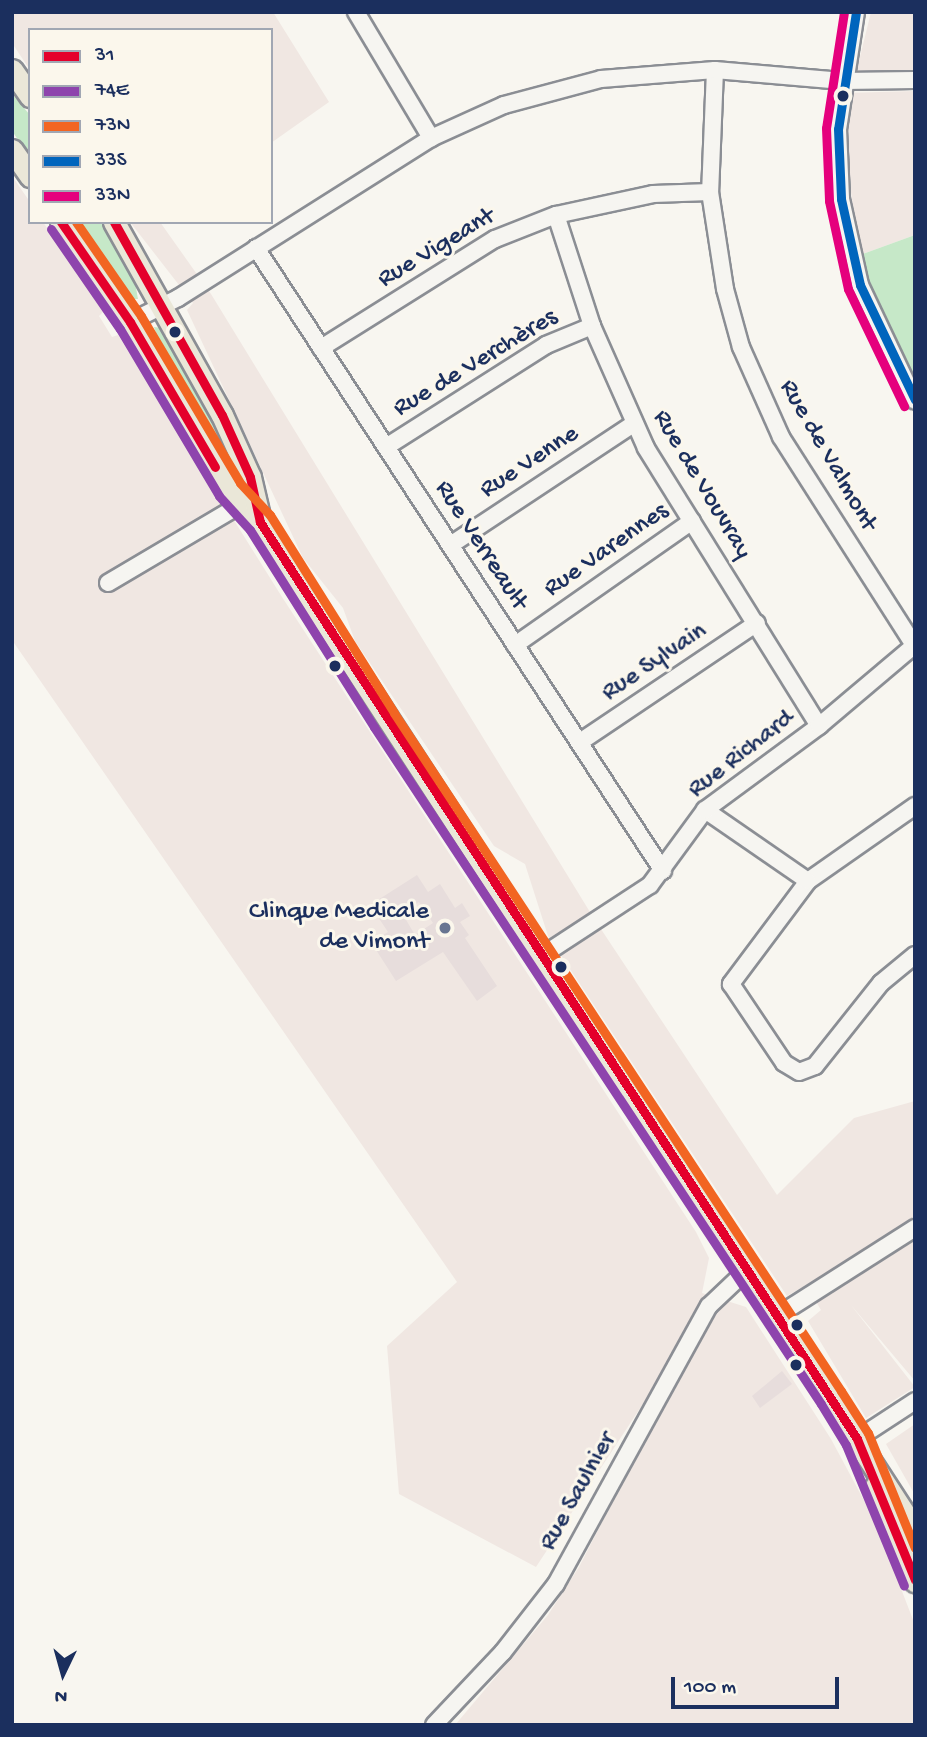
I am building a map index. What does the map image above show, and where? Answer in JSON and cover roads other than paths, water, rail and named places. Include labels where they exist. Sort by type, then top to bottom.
[{"type":"main road","points":[[12,70],[28,93]]},
{"type":"main road","points":[[12,149],[28,173]]},
{"type":"main road","points":[[62,224],[248,499],[260,522],[540,957],[778,1316],[915,1530]]},
{"type":"main road","points":[[115,224],[164,304],[222,415],[248,499]]},
{"type":"main road","points":[[857,1439],[915,1581]]},
{"type":"street","points":[[356,12],[431,138]]},
{"type":"street","points":[[856,12],[843,81],[838,129],[841,199],[860,285],[915,401]]},
{"type":"street","points":[[130,322],[256,248],[431,138],[504,105],[601,79],[715,70],[843,81],[915,80]]},
{"type":"street","name":"Rue de Valmont","points":[[715,70],[710,192],[725,289],[762,401],[914,645]]},
{"type":"street","name":"Rue Vigeant","points":[[321,348],[495,239],[556,215],[653,194],[710,192]]},
{"type":"street","name":"Rue de Vouvray","points":[[556,215],[592,326],[635,423],[692,521],[819,726]]},
{"type":"street","name":"Rue Verreault","points":[[256,248],[452,544],[663,871]]},
{"type":"street","name":"Rue de Verchères","points":[[386,447],[546,345],[592,326]]},
{"type":"street","name":"Rue Venne","points":[[452,544],[635,423]]},
{"type":"street","points":[[107,583],[248,499]]},
{"type":"street","name":"Rue Varennes","points":[[515,645],[692,521]]},
{"type":"street","name":"Rue Sylvain","points":[[580,742],[757,624]]},
{"type":"street","name":"Rue Richard","points":[[540,957],[640,892],[663,871],[705,810],[819,726],[914,645]]},
{"type":"street","points":[[914,956],[881,984],[815,1066],[799,1072],[784,1063],[731,984],[808,881],[915,806]]},
{"type":"street","points":[[705,810],[808,881]]},
{"type":"street","points":[[778,1316],[915,1228]]},
{"type":"street","name":"Rue Saulnier","points":[[434,1725],[503,1652],[556,1584],[709,1306],[746,1271]]},
{"type":"street","points":[[857,1439],[915,1401]]},
{"type":"place","name":"Clinque Medicale de Vimont","points":[[445,928]]}]
